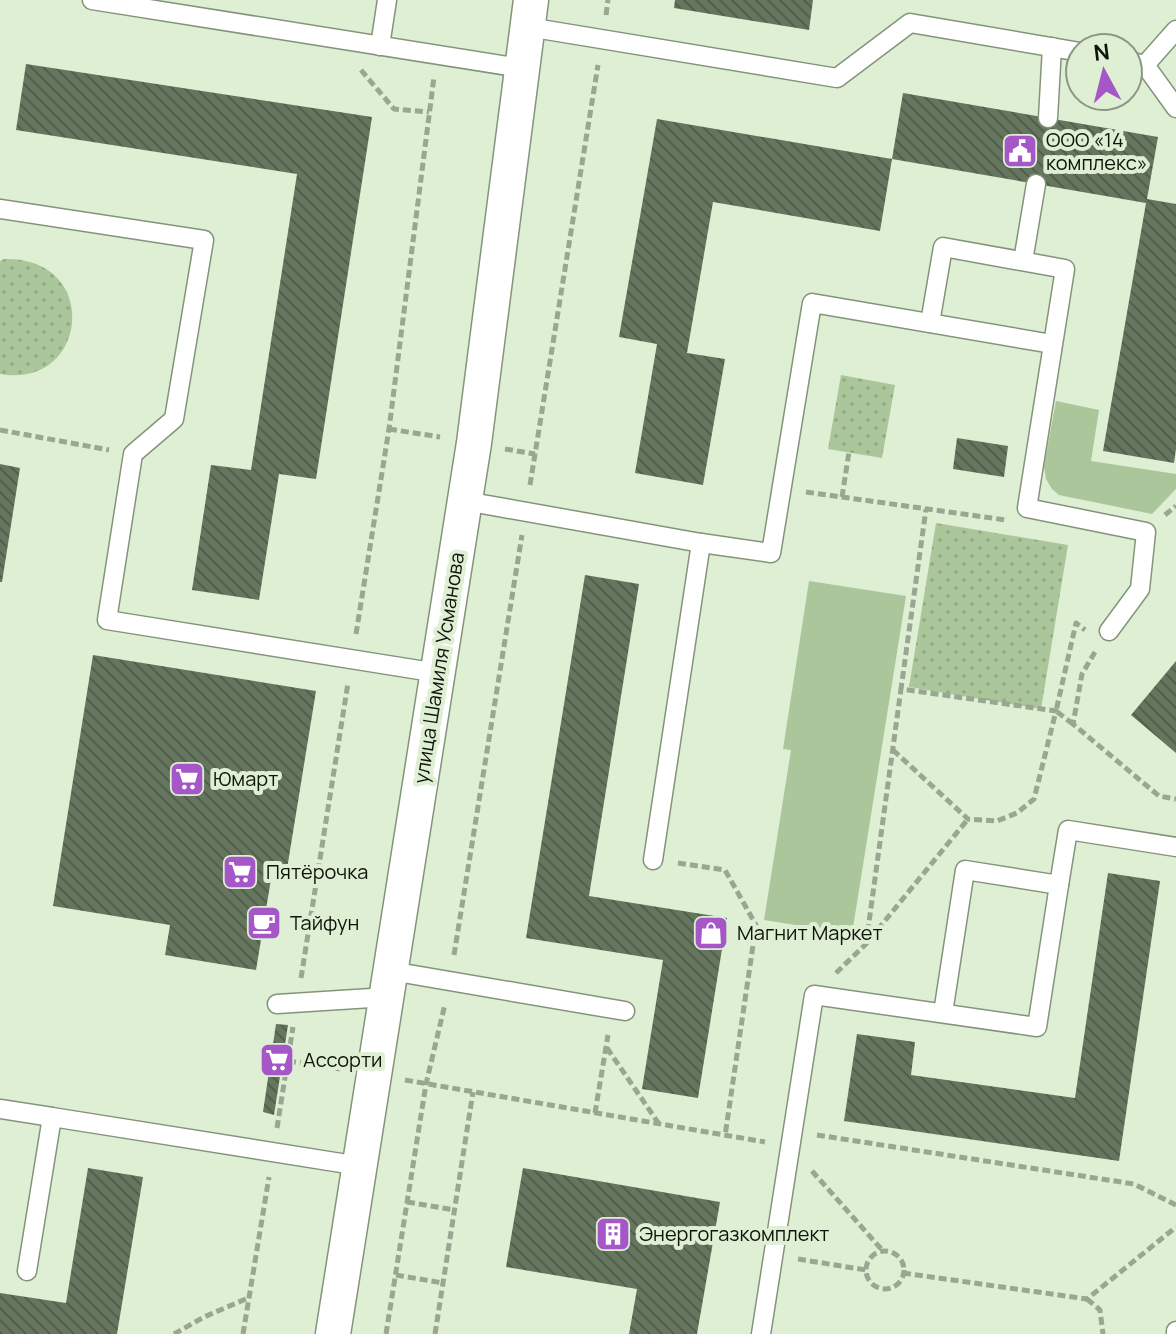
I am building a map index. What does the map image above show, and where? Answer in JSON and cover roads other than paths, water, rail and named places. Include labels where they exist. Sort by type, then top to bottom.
[{"type":"street","name":"улица Шамиля Усманова","points":[[333,1334],[465,501],[530,14]]},
{"type":"lane","points":[[92,0],[521,68]]},
{"type":"lane","points":[[380,46],[387,0]]},
{"type":"lane","points":[[530,14],[602,39],[837,78],[910,23],[1064,49]]},
{"type":"lane","points":[[1144,57],[1176,30]]},
{"type":"lane","points":[[1048,118],[1052,47]]},
{"type":"lane","points":[[1144,71],[1176,108]]},
{"type":"lane","points":[[1023,261],[1036,184]]},
{"type":"lane","points":[[0,209],[204,240],[174,419],[133,454],[107,620],[438,673]]},
{"type":"lane","points":[[930,323],[943,247],[1065,269],[1027,508],[1146,532],[1140,589],[1105,637]]},
{"type":"lane","points":[[465,501],[771,553],[812,303],[1052,344]]},
{"type":"lane","points":[[653,860],[701,543]]},
{"type":"lane","points":[[761,1334],[814,995],[1037,1027],[1068,830],[1176,847]]},
{"type":"lane","points":[[943,1013],[965,870],[1059,885]]},
{"type":"lane","points":[[277,1004],[389,984],[450,982],[619,1010]]},
{"type":"lane","points":[[0,1109],[360,1166]]},
{"type":"lane","points":[[27,1271],[52,1117]]},
{"type":"place","name":"ООО «14 комплекс»","points":[[1020,151]]},
{"type":"place","name":"Юмарт","points":[[187,779]]},
{"type":"place","name":"Пятёрочка","points":[[240,872]]},
{"type":"place","name":"Тайфун","points":[[264,923]]},
{"type":"place","name":"Магнит Маркет","points":[[711,933]]},
{"type":"place","name":"Ассорти","points":[[277,1060]]},
{"type":"place","name":"Энергогазкомплект","points":[[613,1234]]}]
